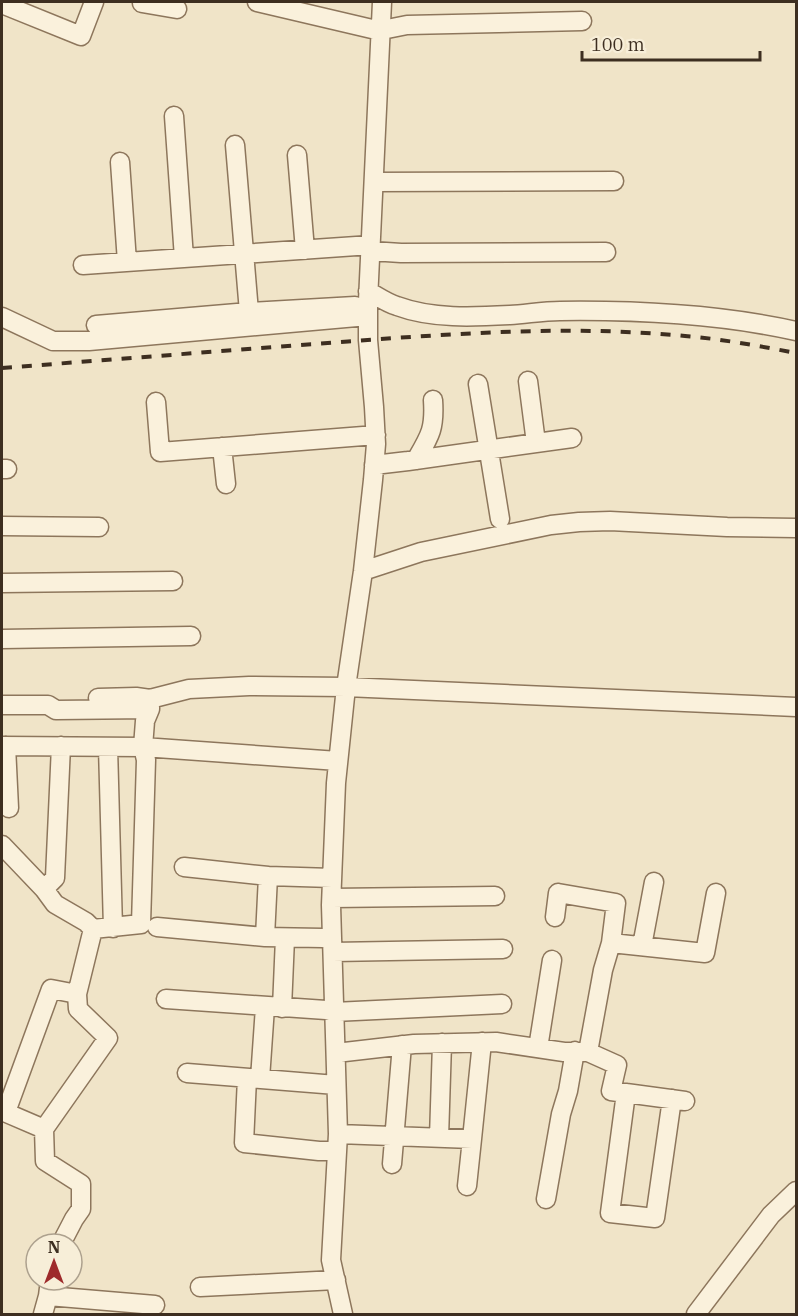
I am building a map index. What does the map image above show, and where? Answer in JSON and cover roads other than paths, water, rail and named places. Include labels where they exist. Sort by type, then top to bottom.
[{"type":"street","points":[[2,4],[81,36],[94,2]]},
{"type":"street","points":[[136,2],[177,9]]},
{"type":"street","points":[[257,2],[382,30],[407,25],[582,21]]},
{"type":"street","points":[[343,1314],[331,1260],[337,1142],[332,878],[338,761],[363,571],[376,435],[368,340],[368,304],[382,2]]},
{"type":"street","points":[[174,116],[184,258]]},
{"type":"street","points":[[235,145],[249,312]]},
{"type":"street","points":[[297,155],[305,250]]},
{"type":"street","points":[[120,162],[127,262]]},
{"type":"street","points":[[374,182],[614,181]]},
{"type":"street","points":[[83,265],[305,250],[371,248],[401,253],[606,252]]},
{"type":"street","points":[[2,317],[53,340],[89,341],[368,304]]},
{"type":"street","points":[[96,325],[368,304],[396,306],[441,316],[510,315],[558,311],[652,312],[773,326],[796,332]]},
{"type":"street","points":[[528,381],[536,443]]},
{"type":"street","points":[[478,384],[500,519]]},
{"type":"street","points":[[416,460],[430,434],[434,415],[433,400]]},
{"type":"street","points":[[156,402],[160,452],[376,435]]},
{"type":"street","points":[[374,465],[572,438]]},
{"type":"street","points":[[222,447],[226,484]]},
{"type":"street","points":[[363,571],[421,552],[551,525],[579,522],[610,521],[796,528]]},
{"type":"street","points":[[2,526],[99,527]]},
{"type":"street","points":[[2,583],[173,581]]},
{"type":"street","points":[[2,639],[191,636]]},
{"type":"street","points":[[2,705],[48,705],[56,710],[150,704],[189,689],[249,686],[346,687],[796,707]]},
{"type":"street","points":[[2,845],[44,889],[55,904],[86,922],[93,929],[141,924],[146,760],[143,747],[145,721],[150,704]]},
{"type":"street","points":[[9,808],[4,746],[143,747],[338,761]]},
{"type":"street","points":[[44,889],[55,878],[61,746]]},
{"type":"street","points":[[108,747],[113,928]]},
{"type":"street","points":[[184,867],[268,876],[332,878]]},
{"type":"street","points":[[265,937],[268,876]]},
{"type":"street","points":[[642,946],[654,882]]},
{"type":"street","points":[[546,1199],[561,1114],[582,1052],[611,943],[616,903],[558,893],[555,916]]},
{"type":"street","points":[[611,943],[705,953],[716,893]]},
{"type":"street","points":[[332,898],[495,896]]},
{"type":"street","points":[[157,927],[265,937],[323,938],[333,946],[503,949]]},
{"type":"street","points":[[67,1232],[81,1209],[81,1184],[45,1161],[44,1129],[108,1038],[78,1009],[77,994],[93,929]]},
{"type":"street","points":[[285,938],[274,1007],[254,1078],[244,1143],[319,1151],[337,1142],[395,1136],[472,1139]]},
{"type":"street","points":[[538,1048],[552,960]]},
{"type":"street","points":[[44,1129],[4,1111],[51,989],[77,994]]},
{"type":"street","points":[[166,999],[334,1012],[502,1004]]},
{"type":"street","points":[[467,1186],[482,1042]]},
{"type":"street","points":[[336,1053],[402,1045],[496,1042],[564,1052],[582,1052],[617,1065],[611,1091],[626,1093],[678,1100],[661,1219],[610,1213],[626,1093]]},
{"type":"street","points":[[439,1138],[442,1043]]},
{"type":"street","points":[[392,1164],[402,1045]]},
{"type":"street","points":[[187,1073],[336,1085]]},
{"type":"street","points":[[696,1314],[771,1215],[796,1191]]},
{"type":"street","points":[[200,1287],[336,1280]]},
{"type":"street","points":[[43,1314],[48,1292]]},
{"type":"street","points":[[74,1292],[155,1305]]},
{"type":"railway","points":[[2,368],[406,337],[546,331],[685,336],[796,353]]}]
